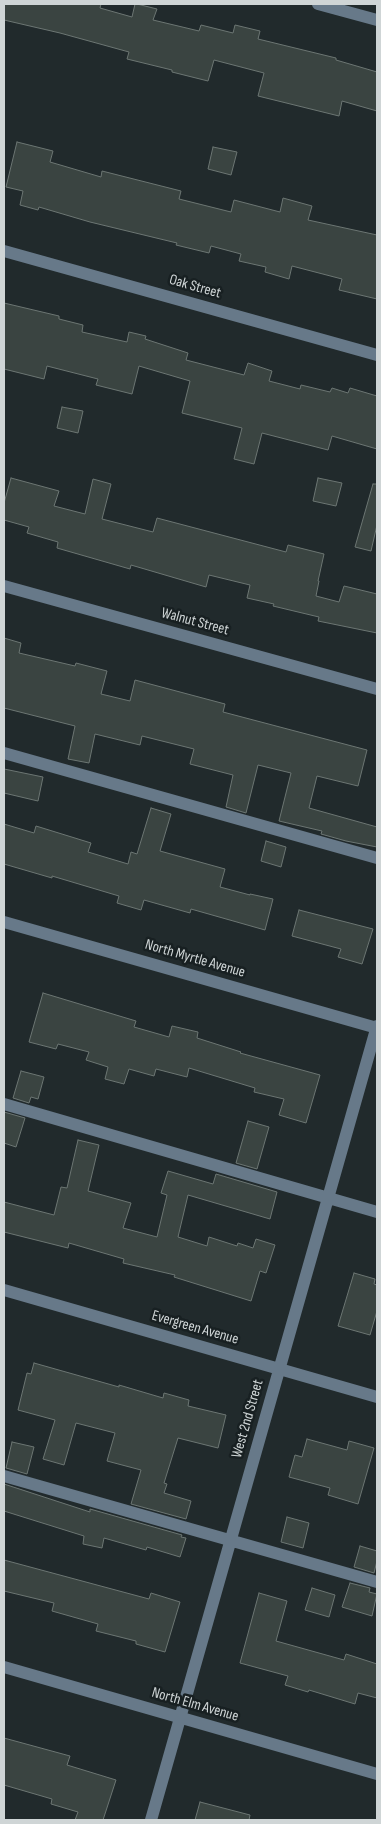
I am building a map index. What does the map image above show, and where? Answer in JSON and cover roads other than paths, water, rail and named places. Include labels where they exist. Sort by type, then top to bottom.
[{"type":"street","points":[[318,4],[377,20]]},
{"type":"street","name":"Oak Street","points":[[4,251],[377,355]]},
{"type":"street","name":"Walnut Street","points":[[4,586],[377,689]]},
{"type":"street","points":[[4,753],[377,858]]},
{"type":"street","name":"North Myrtle Avenue","points":[[4,922],[377,1027]]},
{"type":"street","name":"West 2nd Street","points":[[151,1820],[377,1027]]},
{"type":"street","points":[[4,1104],[377,1212]]},
{"type":"street","name":"Evergreen Avenue","points":[[4,1290],[377,1397]]},
{"type":"street","points":[[4,1476],[377,1582]]},
{"type":"street","name":"North Elm Avenue","points":[[4,1667],[377,1774]]}]
